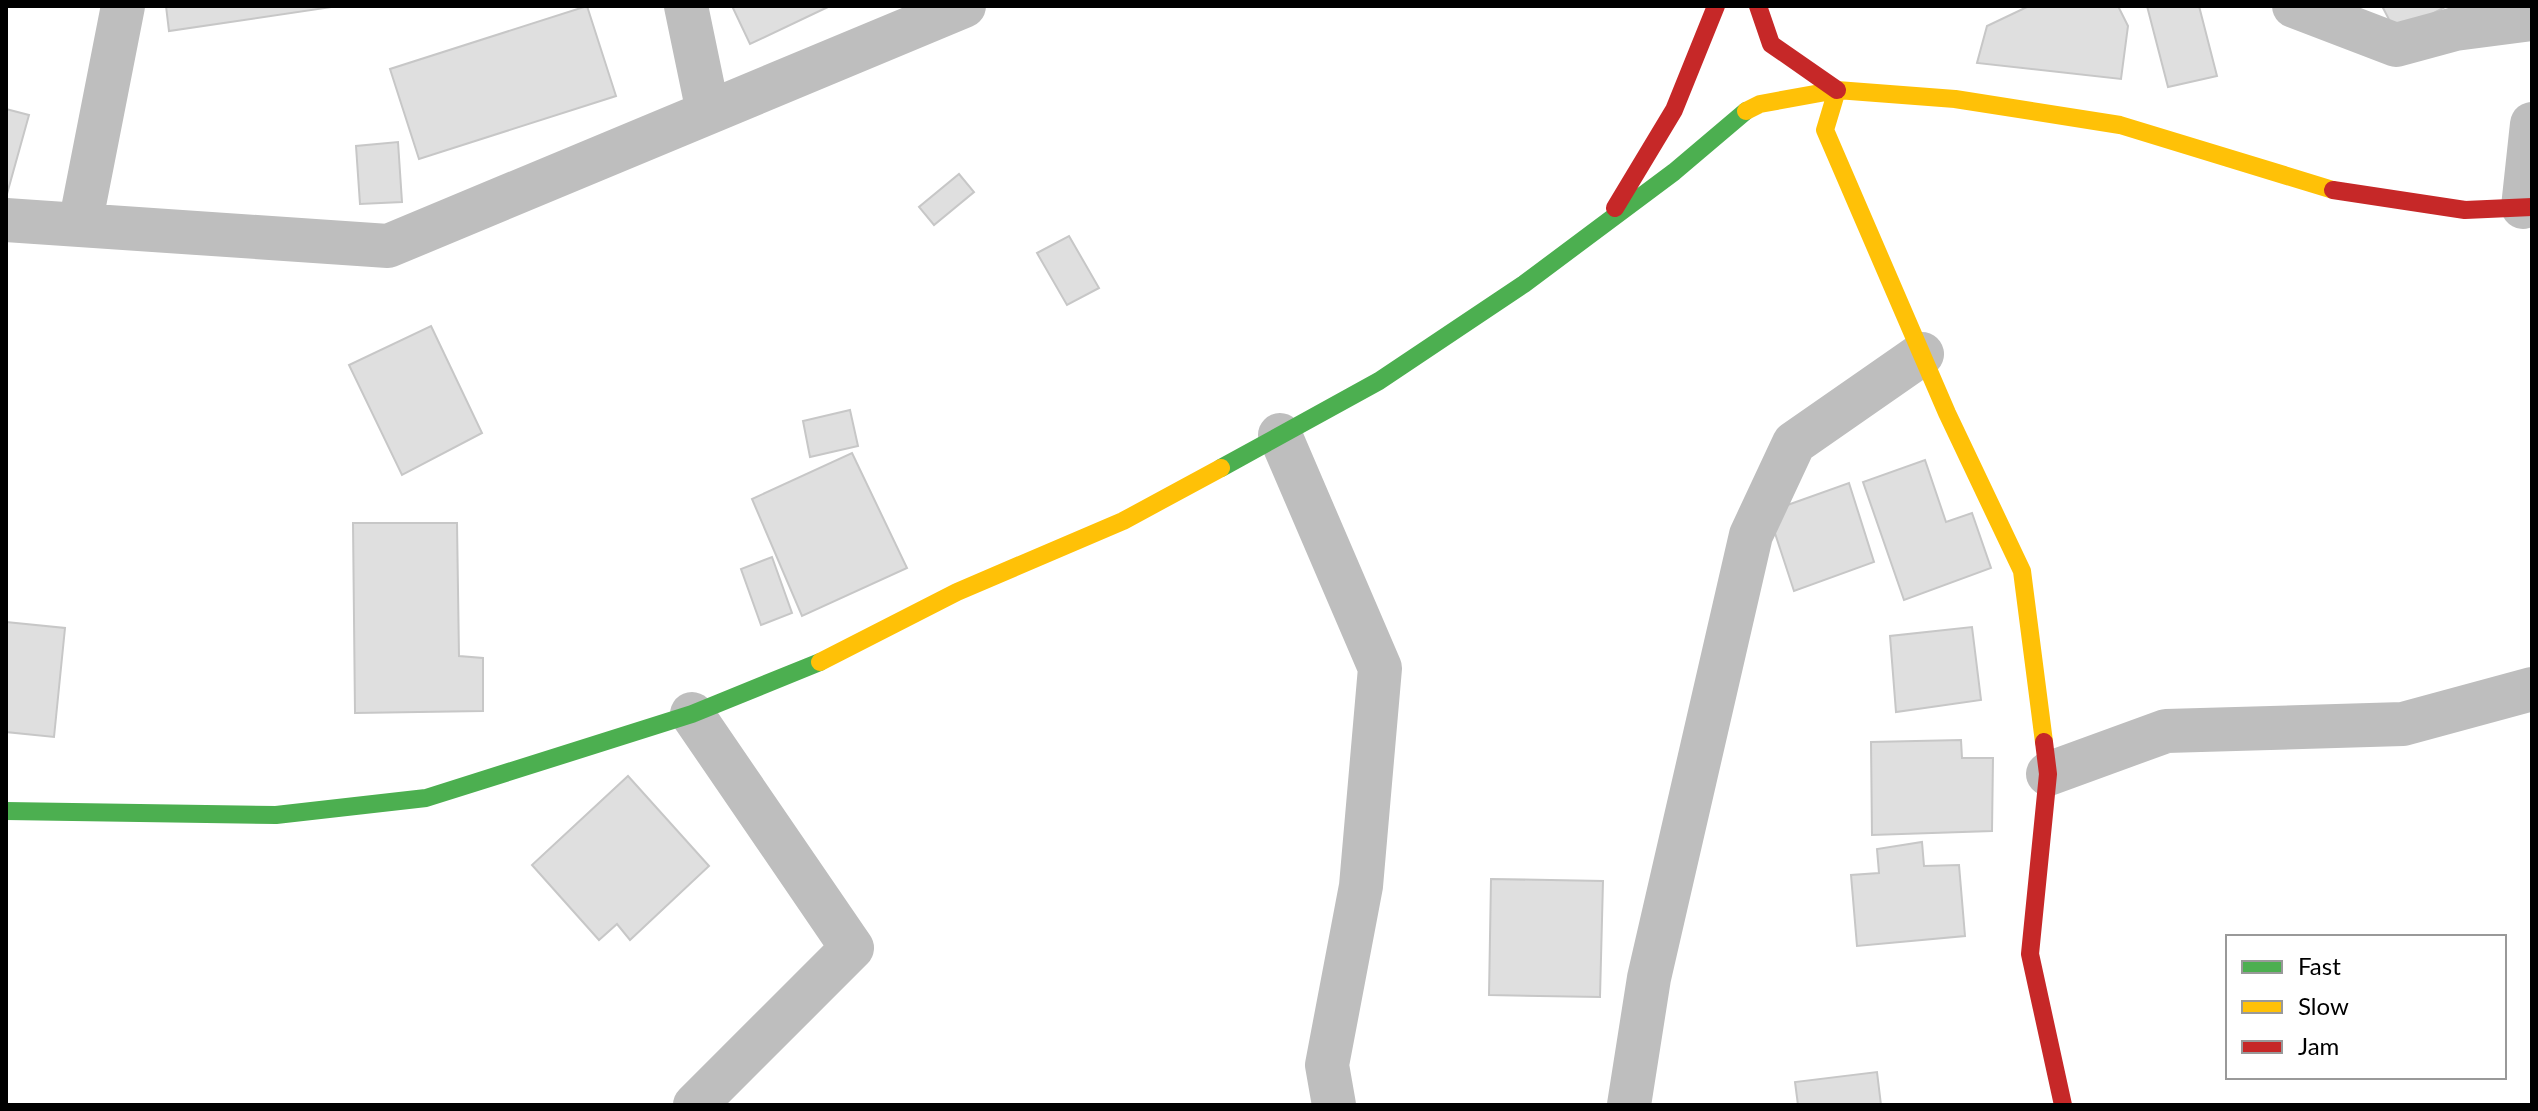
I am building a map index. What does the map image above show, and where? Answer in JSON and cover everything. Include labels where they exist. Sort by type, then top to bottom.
[{"type":"street","points":[[80,225],[123,6]]},
{"type":"street","points":[[686,6],[708,112]]},
{"type":"street","points":[[6,220],[388,246],[964,6]]},
{"type":"street","points":[[2294,6],[2396,45],[2455,29],[2532,19]]},
{"type":"street","points":[[1608,220],[1674,110],[1717,7]]},
{"type":"street","points":[[1767,18],[1837,90]]},
{"type":"street","points":[[1760,104],[1783,78],[1767,18]]},
{"type":"street","points":[[1837,90],[1825,130],[1922,354],[2022,571],[2048,774],[2030,954],[2063,1105]]},
{"type":"street","points":[[6,811],[276,815],[426,798],[692,714],[803,670],[957,592],[1123,521],[1379,381],[1524,284],[1674,172],[1739,115],[1760,104],[1837,90],[1955,99],[2120,125],[2323,188],[2465,210],[2527,207],[2532,124]]},
{"type":"street","points":[[1674,110],[1670,132],[1677,142],[1705,142]]},
{"type":"street","points":[[1629,1105],[1649,978],[1751,535],[1794,443],[1922,354]]},
{"type":"street","points":[[1280,435],[1380,668],[1361,886],[1327,1065],[1334,1105]]},
{"type":"street","points":[[2048,774],[2166,731],[2403,724],[2532,689]]},
{"type":"street","points":[[692,714],[852,948],[695,1105]]},
{"type":"building","points":[[166,6],[332,6],[332,7],[169,31]]},
{"type":"building","points":[[587,6],[616,96],[419,159],[390,69]]},
{"type":"building","points":[[732,6],[830,6],[750,44]]},
{"type":"building","points":[[2029,6],[2118,6],[2128,26],[2121,79],[1977,63],[1987,26]]},
{"type":"building","points":[[2147,6],[2199,6],[2217,76],[2168,87]]},
{"type":"building","points":[[2382,6],[2447,6],[2396,33]]},
{"type":"building","points":[[6,109],[29,115],[7,194],[6,194]]},
{"type":"building","points":[[398,142],[402,202],[360,204],[356,146]]},
{"type":"building","points":[[959,174],[974,192],[934,225],[919,207]]},
{"type":"building","points":[[1069,236],[1099,288],[1067,305],[1037,253]]},
{"type":"building","points":[[431,326],[482,433],[402,475],[349,365]]},
{"type":"building","points":[[850,410],[858,446],[810,457],[803,421]]},
{"type":"building","points":[[852,453],[907,568],[802,616],[752,499]]},
{"type":"building","points":[[1925,460],[1946,522],[1972,513],[1991,568],[1904,600],[1863,482]]},
{"type":"building","points":[[1849,483],[1874,562],[1794,591],[1768,512]]},
{"type":"building","points":[[353,523],[457,523],[459,656],[483,658],[483,711],[355,713]]},
{"type":"building","points":[[772,557],[792,613],[761,625],[741,569]]},
{"type":"building","points":[[6,622],[65,628],[54,737],[6,732]]},
{"type":"building","points":[[1972,627],[1981,700],[1896,712],[1890,636]]},
{"type":"building","points":[[1961,740],[1962,758],[1993,758],[1992,831],[1872,835],[1871,742]]},
{"type":"building","points":[[628,776],[709,866],[630,940],[617,924],[599,940],[532,865]]},
{"type":"building","points":[[1922,842],[1924,866],[1959,865],[1965,936],[1857,946],[1851,875],[1879,873],[1877,849]]},
{"type":"building","points":[[1491,879],[1603,881],[1600,997],[1489,995]]},
{"type":"building","points":[[1877,1072],[1881,1105],[1798,1105],[1795,1082]]},
{"type":"traffic: fast","points":[[1221,468],[1379,381],[1524,284],[1674,172],[1746,111]]},
{"type":"traffic: fast","points":[[6,811],[276,815],[426,798],[692,714],[820,662]]},
{"type":"traffic: slow","points":[[1837,90],[1825,130],[1947,413],[2022,571],[2044,742]]},
{"type":"traffic: slow","points":[[1746,111],[1760,104],[1837,90],[1955,99],[2120,125],[2333,190]]},
{"type":"traffic: slow","points":[[820,662],[957,592],[1123,521],[1221,468]]},
{"type":"traffic: jam","points":[[1615,208],[1674,110],[1716,6]]},
{"type":"traffic: jam","points":[[1758,6],[1771,44],[1837,90]]},
{"type":"traffic: jam","points":[[2333,190],[2465,210],[2532,207]]},
{"type":"traffic: jam","points":[[2044,742],[2048,774],[2030,954],[2063,1105]]}]
